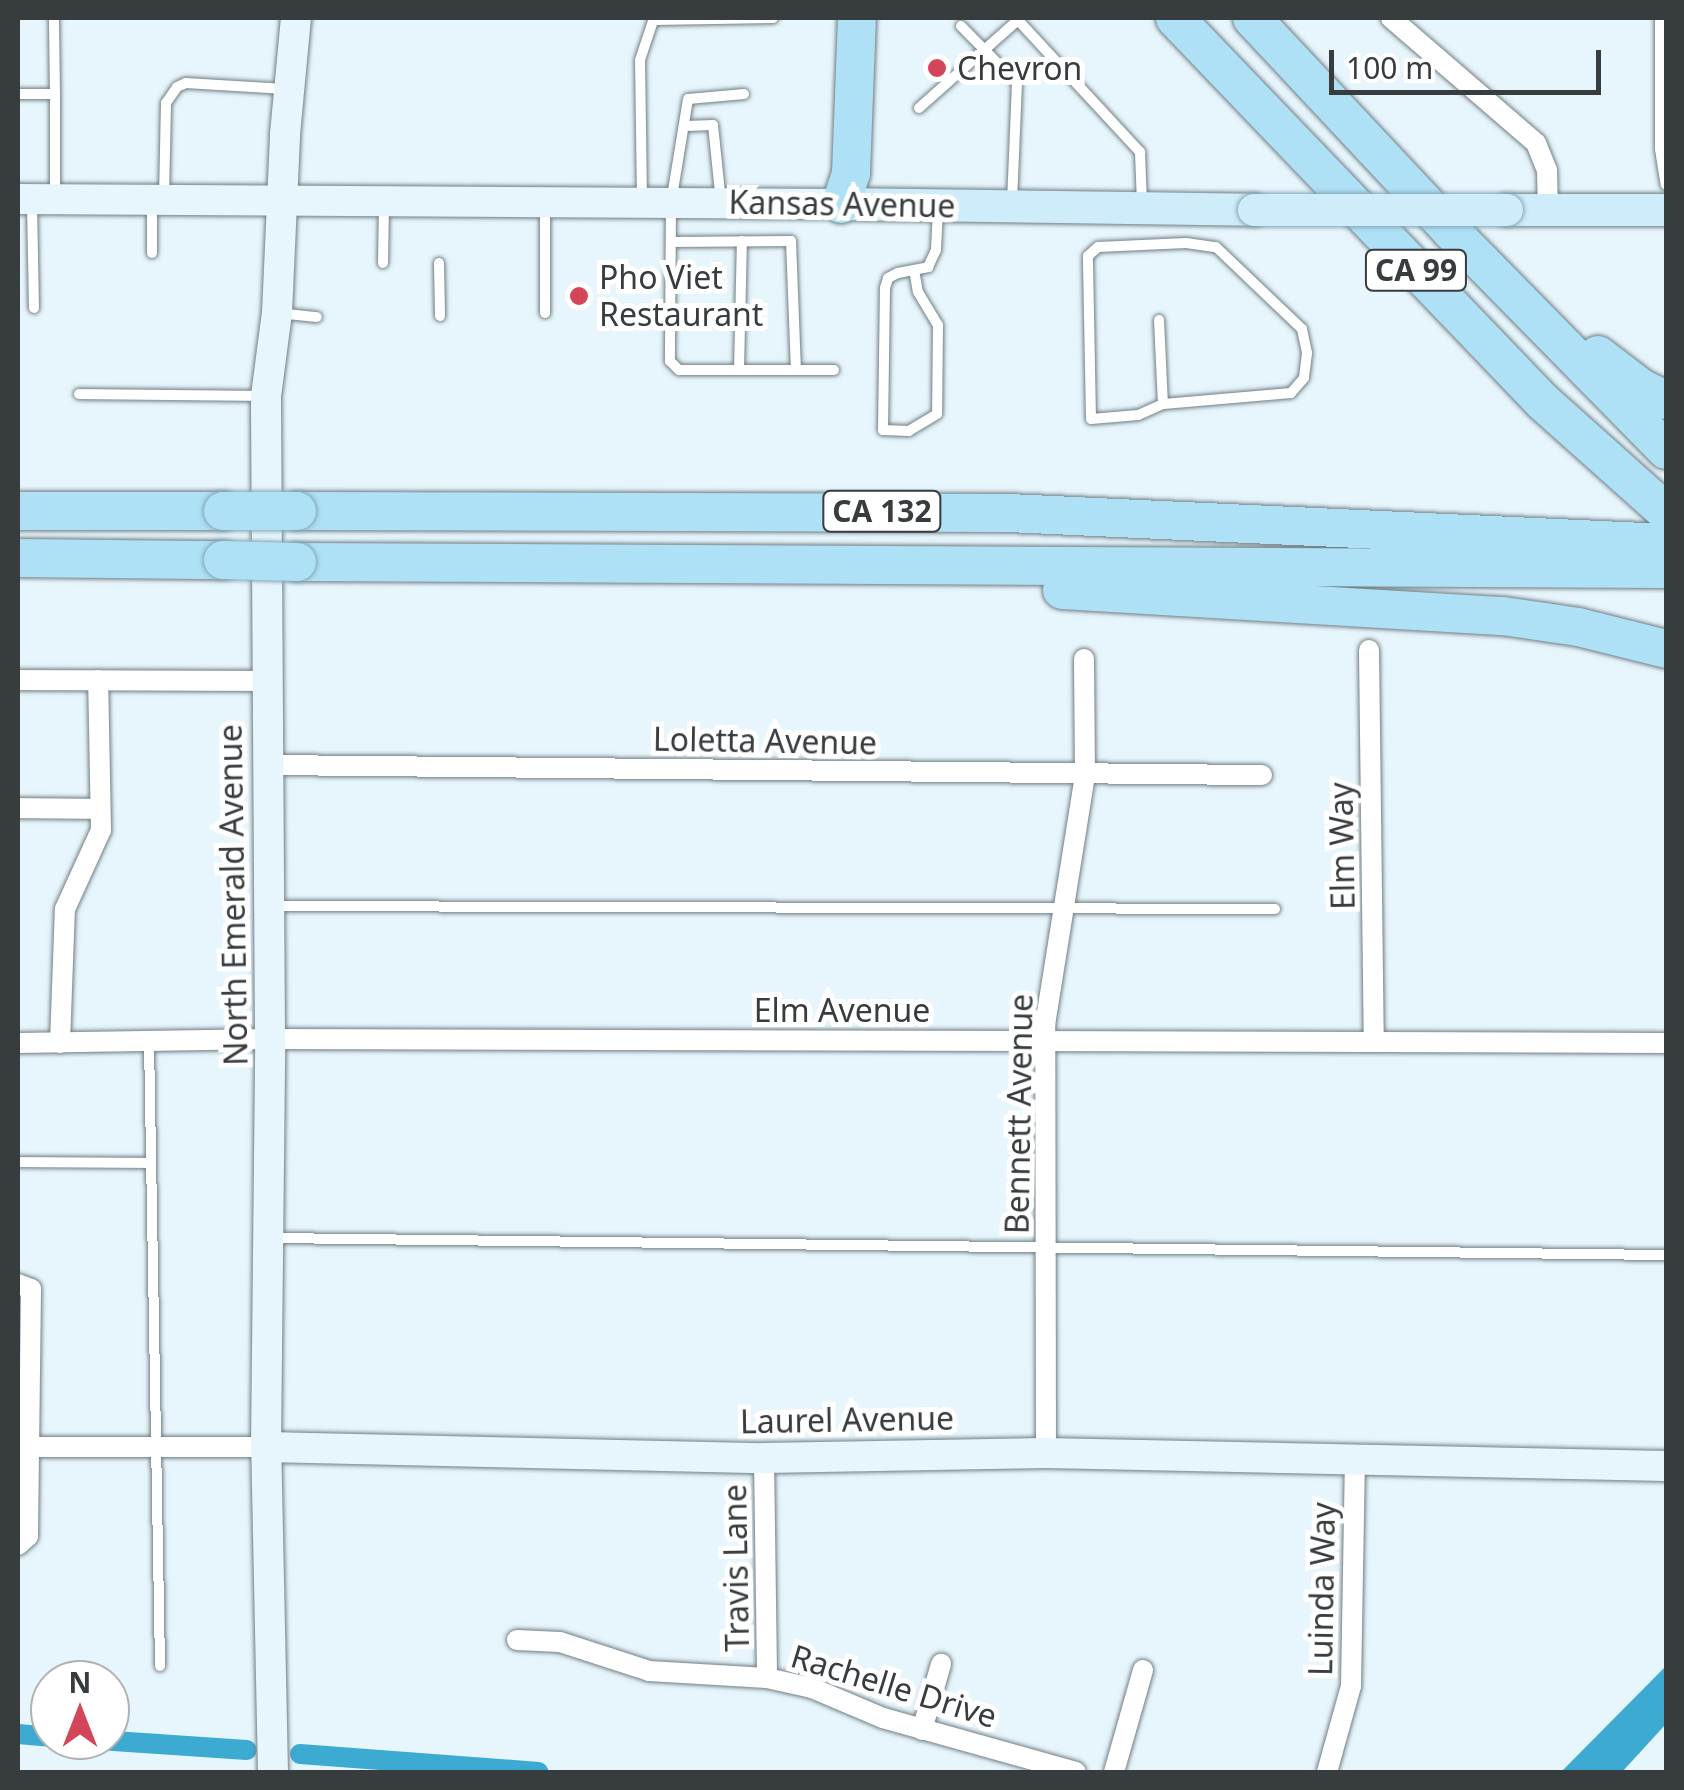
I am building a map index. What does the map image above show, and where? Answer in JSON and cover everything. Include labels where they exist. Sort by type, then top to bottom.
[{"type":"highway","points":[[832,18],[832,172],[841,204]]},
{"type":"highway","points":[[841,204],[851,173],[857,18]]},
{"type":"highway","points":[[1160,18],[1224,70]]},
{"type":"highway","name":"CA 99","points":[[1174,18],[1542,402],[1666,512]]},
{"type":"highway","name":"CA 99","points":[[1252,18],[1451,231],[1666,450]]},
{"type":"highway","points":[[1451,231],[1615,369],[1666,400]]},
{"type":"highway","name":"CA 132","points":[[18,511],[1008,513],[1472,549],[1666,543]]},
{"type":"highway","points":[[551,564],[1472,549],[1666,570]]},
{"type":"highway","name":"CA 132","points":[[18,558],[551,564],[1230,596],[1483,614],[1578,626],[1666,649]]},
{"type":"main road","name":"Kansas Avenue","points":[[841,204],[1666,210]]},
{"type":"street","name":"North Emerald Avenue","points":[[273,1772],[266,1447],[270,906],[266,396],[277,314],[296,18]]},
{"type":"street","points":[[1391,18],[1536,143],[1547,170],[1548,210]]},
{"type":"street","name":"Kansas Avenue","points":[[35,199],[841,204]]},
{"type":"street","name":"Elm Way","points":[[1369,650],[1374,1041]]},
{"type":"street","name":"Bennett Avenue","points":[[1046,1453],[1045,1040],[1085,776],[1084,659]]},
{"type":"street","points":[[18,680],[266,681]]},
{"type":"street","points":[[60,1043],[63,919],[96,846],[98,680]]},
{"type":"street","name":"Loletta Avenue","points":[[268,765],[1262,776]]},
{"type":"street","points":[[18,808],[99,809]]},
{"type":"street","name":"Elm Avenue","points":[[18,1043],[270,1038],[1666,1043]]},
{"type":"street","points":[[18,1545],[28,1536],[29,1447],[23,1421],[24,1286]]},
{"type":"street","name":"Laurel Avenue","points":[[29,1447],[153,1444],[764,1458],[1046,1453],[1666,1466]]},
{"type":"street","name":"Travis Lane","points":[[764,1458],[767,1678]]},
{"type":"street","name":"Luinda Way","points":[[1327,1772],[1351,1686],[1355,1462]]},
{"type":"street","name":"Rachelle Drive","points":[[517,1640],[560,1642],[648,1671],[767,1678],[812,1688],[922,1730],[1076,1772]]},
{"type":"street","points":[[922,1730],[941,1664]]},
{"type":"street","points":[[1114,1772],[1143,1670]]},
{"type":"lane","points":[[34,308],[35,199],[54,94],[54,18]]},
{"type":"lane","points":[[774,18],[654,19],[640,60],[657,203],[671,242],[670,360],[679,370],[834,370]]},
{"type":"lane","points":[[1660,18],[1660,149],[1666,186]]},
{"type":"lane","points":[[919,108],[1017,19],[1140,152],[1142,206]]},
{"type":"lane","points":[[961,26],[1017,82],[1011,206]]},
{"type":"lane","points":[[152,253],[166,103],[177,88],[186,84],[289,89]]},
{"type":"lane","points":[[18,94],[54,94]]},
{"type":"lane","points":[[657,203],[686,126],[688,99],[744,94]]},
{"type":"lane","points":[[686,126],[712,125],[721,203]]},
{"type":"lane","points":[[383,263],[384,200]]},
{"type":"lane","points":[[544,202],[545,312]]},
{"type":"lane","points":[[914,270],[918,292],[938,324],[937,414],[909,430],[883,430],[884,288],[888,278],[914,270],[928,268],[936,250],[938,205]]},
{"type":"lane","points":[[1181,208],[1182,243]]},
{"type":"lane","points":[[18,233],[33,233]]},
{"type":"lane","points":[[671,242],[792,241],[796,370]]},
{"type":"lane","points":[[740,370],[742,242]]},
{"type":"lane","points":[[1182,243],[1216,247],[1256,290],[1280,305],[1302,329],[1304,378],[1291,393],[1163,404],[1138,415],[1091,419],[1088,256],[1098,247],[1182,243]]},
{"type":"lane","points":[[439,264],[440,316]]},
{"type":"lane","points":[[277,314],[316,317]]},
{"type":"lane","points":[[1159,320],[1163,404]]},
{"type":"lane","points":[[79,394],[266,396]]},
{"type":"lane","points":[[270,906],[1276,910]]},
{"type":"lane","points":[[149,1041],[148,1163],[160,1666]]},
{"type":"lane","points":[[18,1162],[148,1163]]},
{"type":"lane","points":[[268,1238],[1666,1255]]},
{"type":"water","points":[[1666,1666],[1666,1724],[1622,1772],[1561,1772]]},
{"type":"waterway","points":[[18,1734],[30,1735]]},
{"type":"waterway","points":[[130,1742],[247,1750]]},
{"type":"waterway","points":[[300,1754],[538,1772]]},
{"type":"place","name":"Chevron","points":[[937,68]]},
{"type":"place","name":"Pho Viet Restaurant","points":[[579,296]]}]
